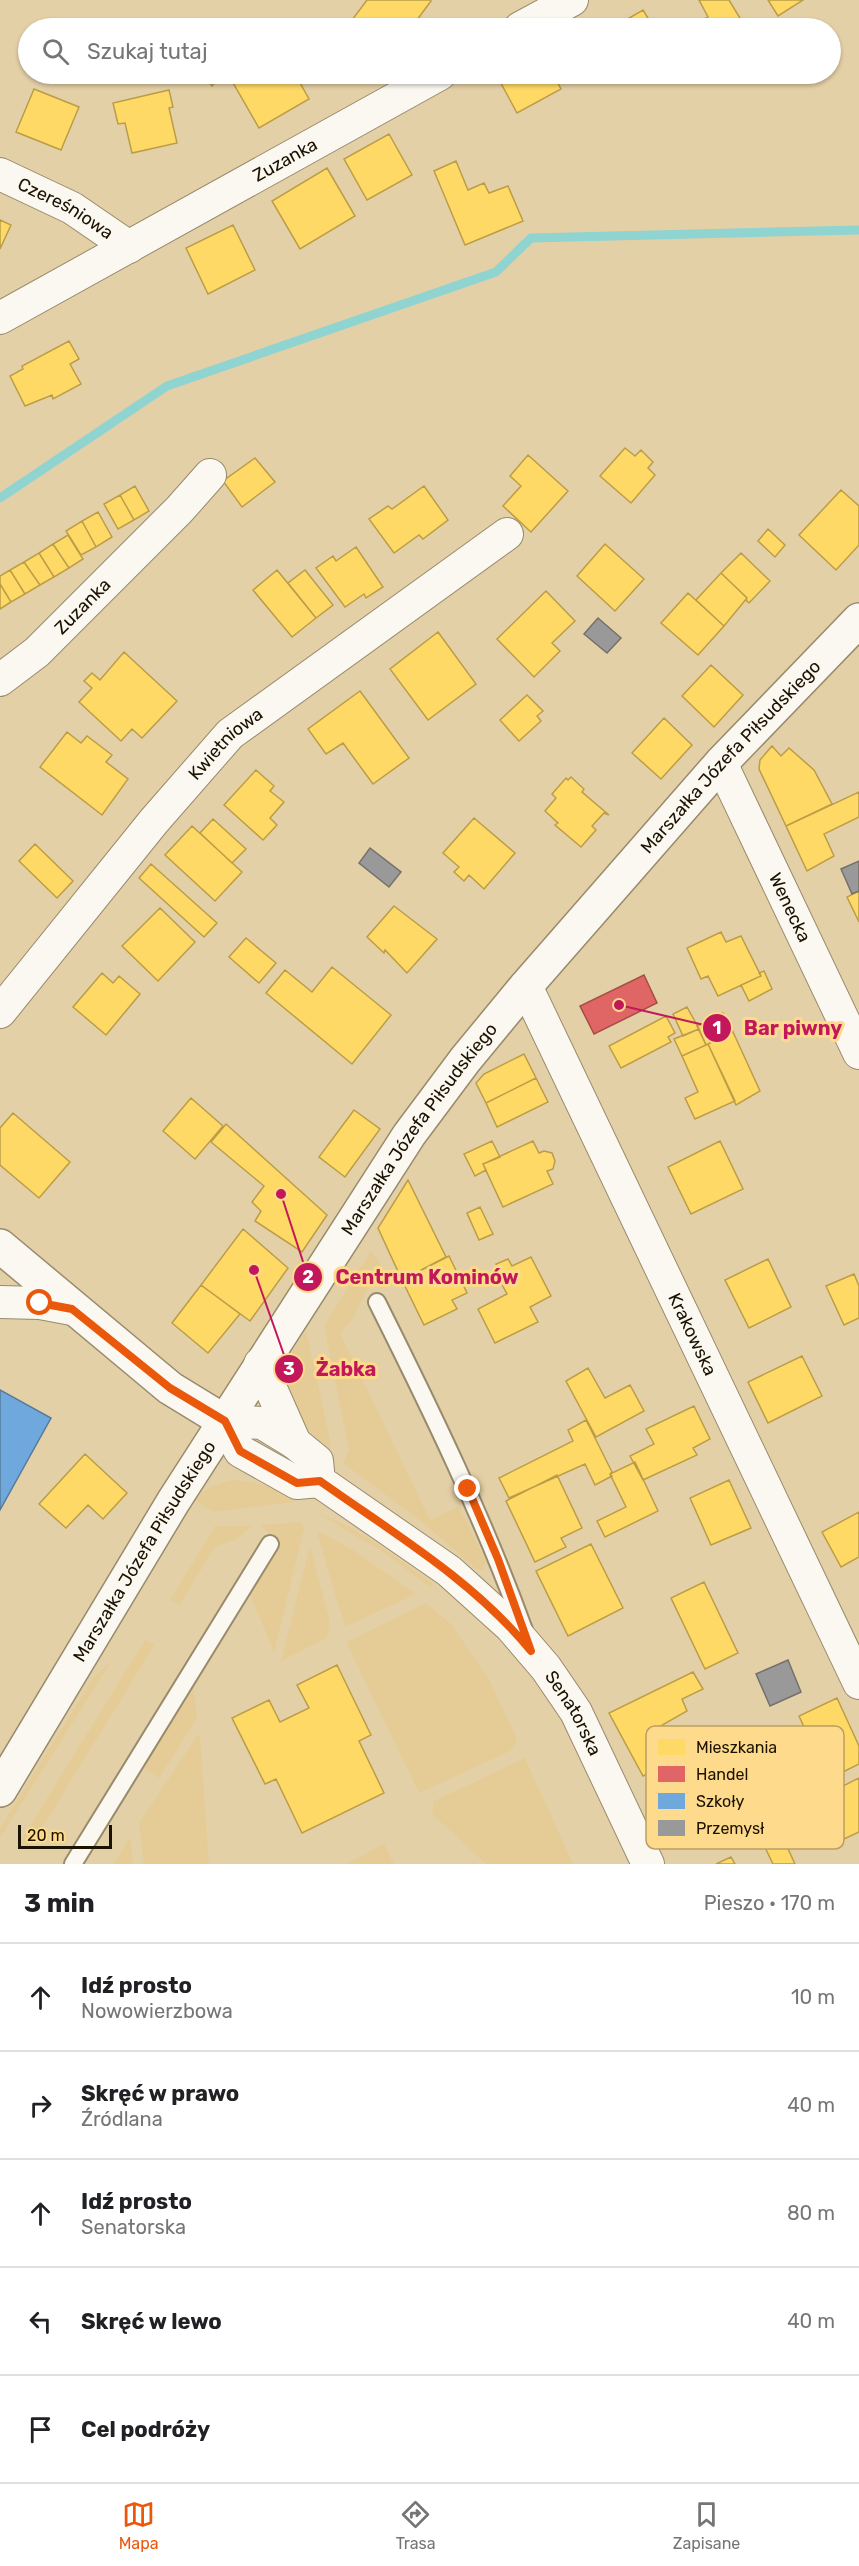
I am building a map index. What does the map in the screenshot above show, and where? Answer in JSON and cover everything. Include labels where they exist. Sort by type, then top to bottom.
[{"type":"street","points":[[528,15],[572,0]]},
{"type":"street","name":"Zuzanka","points":[[0,318],[422,84]]},
{"type":"street","name":"Czereśniowa","points":[[0,174],[72,208],[129,247]]},
{"type":"street","name":"Zuzanka","points":[[0,680],[37,652],[179,510],[210,475]]},
{"type":"street","name":"Kwietniowa","points":[[0,1012],[154,821],[230,734],[507,534]]},
{"type":"street","name":"Marszałka Józefa Piłsudskiego","points":[[0,1790],[260,1364],[409,1135],[465,1060],[526,986],[721,763],[859,620]]},
{"type":"street","name":"Wenecka","points":[[721,763],[859,1053]]},
{"type":"street","name":"Krakowska","points":[[526,986],[859,1683]]},
{"type":"street","points":[[0,1246],[72,1309],[170,1388],[225,1421],[262,1423],[295,1443],[317,1461],[320,1481],[297,1483],[240,1451],[225,1421]]},
{"type":"street","points":[[0,1302],[40,1303],[72,1309]]},
{"type":"street","points":[[260,1364],[295,1443]]},
{"type":"street","name":"Senatorska","points":[[320,1481],[449,1571],[510,1626],[546,1668],[585,1728],[648,1864]]},
{"type":"lane","points":[[377,1302],[468,1489],[498,1559],[531,1651]]},
{"type":"lane","points":[[72,1864],[270,1544]]},
{"type":"shaded area","points":[[371,1251],[381,1264],[352,1320],[340,1333],[430,1520],[459,1506],[486,1562],[483,1570],[476,1569],[422,1522],[343,1463],[349,1451],[324,1326]]},
{"type":"shaded area","points":[[306,1331],[331,1444],[330,1449],[319,1441],[301,1420],[289,1396],[286,1382],[290,1356]]},
{"type":"shaded area","points":[[233,1480],[266,1486],[295,1502],[213,1512],[195,1500],[217,1484]]},
{"type":"shaded area","points":[[319,1514],[349,1527],[378,1544],[432,1583],[431,1588],[383,1552]]},
{"type":"shaded area","points":[[301,1522],[304,1529],[274,1652],[249,1592],[279,1544],[260,1525]]},
{"type":"shaded area","points":[[215,1526],[252,1526],[237,1539],[215,1547],[179,1605],[170,1600]]},
{"type":"shaded area","points":[[316,1530],[356,1552],[416,1594],[345,1627]]},
{"type":"shaded area","points":[[310,1546],[330,1622],[327,1638],[281,1661]]},
{"type":"shaded area","points":[[426,1603],[451,1624],[489,1679],[517,1739],[512,1750],[419,1793],[346,1642]]},
{"type":"shaded area","points":[[145,1640],[155,1644],[29,1849],[20,1842]]},
{"type":"shaded area","points":[[112,1660],[0,1838],[0,1828],[94,1677]]},
{"type":"shaded area","points":[[193,1684],[197,1718],[159,1778],[141,1766]]},
{"type":"shaded area","points":[[197,1736],[200,1736],[209,1864],[144,1864],[139,1823]]},
{"type":"shaded area","points":[[525,1758],[573,1864],[486,1864],[432,1814],[434,1801]]},
{"type":"shaded area","points":[[130,1837],[133,1864],[113,1864]]},
{"type":"shaded area","points":[[384,1844],[394,1864],[346,1864]]},
{"type":"building: Mieszkania","points":[[367,0],[431,1],[418,18],[354,18]]},
{"type":"building: Mieszkania","points":[[699,0],[729,0],[740,18],[706,18],[708,17]]},
{"type":"building: Mieszkania","points":[[768,0],[803,0],[778,16]]},
{"type":"building: Mieszkania","points":[[643,10],[648,18],[629,18]]},
{"type":"building: Mieszkania","points":[[234,84],[301,84],[309,99],[259,128]]},
{"type":"building: Mieszkania","points":[[501,84],[558,84],[561,89],[517,113]]},
{"type":"building: Mieszkania","points":[[34,89],[79,107],[61,150],[16,132]]},
{"type":"building: Mieszkania","points":[[169,90],[173,107],[169,108],[177,143],[132,153],[125,123],[118,124],[113,103]]},
{"type":"building: Mieszkania","points":[[389,134],[412,175],[367,200],[344,159]]},
{"type":"building: Mieszkania","points":[[456,161],[468,190],[484,183],[489,193],[508,186],[523,221],[465,245],[434,171]]},
{"type":"building: Mieszkania","points":[[327,168],[355,216],[300,249],[272,201]]},
{"type":"building: Mieszkania","points":[[0,220],[11,225],[0,249]]},
{"type":"building: Mieszkania","points":[[233,225],[255,270],[208,294],[186,248]]},
{"type":"building: Mieszkania","points":[[69,341],[79,359],[70,364],[81,384],[53,399],[52,395],[25,406],[10,376],[23,369],[22,366]]},
{"type":"building: Mieszkania","points":[[625,448],[635,456],[641,450],[653,462],[648,468],[655,475],[631,503],[600,476]]},
{"type":"building: Mieszkania","points":[[528,455],[568,491],[531,532],[503,506],[521,486],[510,476]]},
{"type":"building: Mieszkania","points":[[255,458],[275,482],[242,507],[223,481]]},
{"type":"building: Mieszkania","points":[[135,486],[149,511],[134,520],[120,495]]},
{"type":"building: Mieszkania","points":[[424,486],[448,520],[423,539],[419,535],[394,553],[369,519],[388,506],[392,509]]},
{"type":"building: Mieszkania","points":[[841,490],[859,506],[859,545],[836,570],[799,535]]},
{"type":"building: Mieszkania","points":[[120,495],[134,520],[118,529],[104,504]]},
{"type":"building: Mieszkania","points":[[98,512],[112,537],[96,547],[82,521]]},
{"type":"building: Mieszkania","points":[[82,521],[96,547],[81,555],[66,531]]},
{"type":"building: Mieszkania","points":[[768,529],[785,545],[775,557],[758,541]]},
{"type":"building: Mieszkania","points":[[68,535],[83,559],[69,568],[53,544]]},
{"type":"building: Mieszkania","points":[[53,544],[69,568],[54,577],[39,553]]},
{"type":"building: Mieszkania","points":[[605,544],[644,579],[615,611],[577,576]]},
{"type":"building: Mieszkania","points":[[356,547],[383,587],[366,598],[364,594],[345,607],[316,568],[333,556],[336,561]]},
{"type":"building: Mieszkania","points":[[39,553],[54,577],[40,585],[24,562]]},
{"type":"building: Mieszkania","points":[[741,553],[770,581],[749,603],[747,598],[721,573]]},
{"type":"building: Mieszkania","points":[[24,562],[40,585],[25,594],[10,570]]},
{"type":"building: Mieszkania","points":[[10,570],[25,594],[11,602],[0,584],[0,576]]},
{"type":"building: Mieszkania","points":[[277,570],[316,618],[292,637],[253,590]]},
{"type":"building: Mieszkania","points":[[305,570],[333,605],[316,618],[288,583]]},
{"type":"building: Mieszkania","points":[[721,573],[747,598],[724,626],[696,600]]},
{"type":"building: Mieszkania","points":[[0,584],[11,602],[0,609]]},
{"type":"building: Mieszkania","points":[[546,591],[575,621],[552,643],[560,651],[534,677],[497,639]]},
{"type":"building: Mieszkania","points":[[688,593],[724,626],[698,655],[661,623]]},
{"type":"building: Mieszkania","points":[[438,632],[476,684],[428,720],[390,669]]},
{"type":"building: Mieszkania","points":[[124,652],[177,701],[142,738],[132,729],[121,741],[79,702],[92,688],[84,681],[92,673],[100,680]]},
{"type":"building: Mieszkania","points":[[711,665],[743,695],[714,727],[682,696]]},
{"type":"building: Mieszkania","points":[[360,691],[409,758],[373,784],[343,743],[326,754],[308,729]]},
{"type":"building: Mieszkania","points":[[527,695],[543,711],[537,716],[541,721],[519,741],[500,720]]},
{"type":"building: Mieszkania","points":[[664,718],[692,745],[661,779],[632,753]]},
{"type":"building: Mieszkania","points":[[67,732],[81,743],[87,736],[112,755],[106,762],[128,779],[102,815],[40,767]]},
{"type":"building: Mieszkania","points":[[772,746],[781,756],[789,748],[814,770],[832,804],[786,826],[759,769],[760,760]]},
{"type":"building: Mieszkania","points":[[256,770],[274,786],[270,791],[284,802],[270,818],[277,825],[263,840],[224,805]]},
{"type":"building: Mieszkania","points":[[571,777],[584,789],[582,792],[609,815],[604,813],[592,826],[596,830],[581,847],[555,825],[558,823],[545,811],[556,798],[552,794],[566,778],[568,780]]},
{"type":"building: Mieszkania","points":[[859,792],[859,817],[824,834],[834,856],[807,871],[786,826]]},
{"type":"building: Mieszkania","points":[[474,818],[515,853],[484,889],[469,875],[464,881],[454,872],[459,867],[443,853]]},
{"type":"building: Mieszkania","points":[[213,819],[246,849],[232,863],[200,833]]},
{"type":"building: Mieszkania","points":[[192,826],[242,872],[215,901],[165,855]]},
{"type":"building: Mieszkania","points":[[35,844],[73,881],[57,898],[19,861]]},
{"type":"building: Mieszkania","points":[[151,864],[217,923],[204,937],[139,878]]},
{"type":"building: Mieszkania","points":[[859,891],[859,922],[847,897]]},
{"type":"building: Mieszkania","points":[[394,906],[437,939],[407,973],[385,950],[384,953],[367,937]]},
{"type":"building: Mieszkania","points":[[160,908],[195,942],[158,981],[122,946]]},
{"type":"building: Mieszkania","points":[[721,932],[726,942],[741,936],[761,976],[718,996],[708,976],[701,979],[687,948]]},
{"type":"building: Mieszkania","points":[[246,938],[276,963],[259,983],[229,957]]},
{"type":"building: Mieszkania","points":[[332,967],[391,1015],[352,1064],[266,993],[285,970],[312,992]]},
{"type":"building: Mieszkania","points":[[764,971],[772,989],[749,1001],[741,985],[761,976],[759,973]]},
{"type":"building: Mieszkania","points":[[102,973],[113,983],[119,976],[140,994],[106,1035],[73,1007]]},
{"type":"building: Mieszkania","points":[[687,1007],[699,1029],[683,1036],[673,1014]]},
{"type":"building: Mieszkania","points":[[723,1013],[733,1032],[706,1045],[697,1026]]},
{"type":"building: Mieszkania","points":[[666,1016],[675,1033],[668,1037],[671,1042],[621,1068],[609,1046]]},
{"type":"building: Mieszkania","points":[[699,1029],[706,1045],[682,1056],[674,1039]]},
{"type":"building: Mieszkania","points":[[733,1032],[760,1091],[736,1105],[708,1044]]},
{"type":"building: Mieszkania","points":[[708,1044],[735,1101],[695,1119],[685,1098],[698,1092],[682,1056]]},
{"type":"building: Mieszkania","points":[[524,1054],[536,1078],[486,1103],[476,1083],[484,1074]]},
{"type":"building: Mieszkania","points":[[536,1078],[548,1102],[497,1127],[486,1103]]},
{"type":"building: Mieszkania","points":[[191,1098],[223,1126],[195,1159],[163,1131]]},
{"type":"building: Mieszkania","points":[[354,1110],[380,1129],[345,1177],[319,1157]]},
{"type":"building: Mieszkania","points":[[13,1113],[70,1162],[39,1198],[0,1165],[0,1128]]},
{"type":"building: Mieszkania","points":[[226,1124],[327,1215],[302,1252],[255,1221],[261,1211],[252,1202],[264,1186],[211,1142]]},
{"type":"building: Mieszkania","points":[[492,1141],[500,1157],[483,1164],[486,1170],[475,1176],[464,1154]]},
{"type":"building: Mieszkania","points":[[533,1141],[539,1153],[544,1151],[552,1153],[555,1161],[553,1169],[547,1171],[553,1184],[503,1207],[483,1164]]},
{"type":"building: Mieszkania","points":[[720,1141],[743,1189],[691,1214],[668,1167]]},
{"type":"building: Mieszkania","points":[[408,1180],[446,1257],[402,1280],[378,1228]]},
{"type":"building: Mieszkania","points":[[480,1207],[493,1234],[479,1240],[467,1213]]},
{"type":"building: Mieszkania","points":[[243,1229],[288,1268],[250,1321],[201,1285]]},
{"type":"building: Mieszkania","points":[[449,1256],[467,1293],[452,1300],[457,1309],[424,1325],[402,1280]]},
{"type":"building: Mieszkania","points":[[531,1257],[551,1296],[530,1307],[538,1322],[495,1343],[478,1309],[507,1294],[499,1279],[503,1277],[496,1264],[508,1259],[512,1266]]},
{"type":"building: Mieszkania","points":[[768,1259],[791,1307],[749,1328],[725,1280]]},
{"type":"building: Mieszkania","points":[[854,1274],[859,1286],[859,1318],[844,1325],[826,1286]]},
{"type":"building: Mieszkania","points":[[201,1285],[240,1314],[208,1353],[172,1323]]},
{"type":"building: Mieszkania","points":[[802,1356],[822,1396],[768,1423],[748,1382]]},
{"type":"building: Mieszkania","points":[[588,1368],[605,1398],[630,1385],[644,1411],[596,1437],[566,1381]]},
{"type":"building: Mieszkania","points":[[694,1406],[710,1439],[693,1448],[697,1455],[643,1480],[630,1456],[654,1444],[646,1429]]},
{"type":"building: Mieszkania","points":[[586,1420],[612,1476],[595,1485],[585,1464],[509,1498],[499,1478],[573,1441],[568,1430]]},
{"type":"building: Mieszkania","points":[[85,1454],[127,1493],[103,1519],[88,1505],[66,1528],[39,1504]]},
{"type":"building: Mieszkania","points":[[635,1462],[658,1511],[605,1537],[597,1521],[626,1507],[610,1474]]},
{"type":"building: Mieszkania","points":[[557,1475],[582,1528],[561,1538],[566,1547],[535,1562],[506,1501]]},
{"type":"building: Mieszkania","points":[[729,1480],[751,1528],[711,1545],[690,1498]]},
{"type":"building: Mieszkania","points":[[859,1512],[859,1557],[841,1567],[822,1532]]},
{"type":"building: Mieszkania","points":[[591,1544],[623,1608],[568,1636],[536,1571]]},
{"type":"building: Mieszkania","points":[[704,1582],[738,1653],[705,1669],[671,1598]]},
{"type":"building: Mieszkania","points":[[337,1665],[371,1735],[359,1741],[384,1793],[302,1833],[276,1779],[265,1784],[232,1718],[269,1700],[280,1722],[309,1708],[297,1685]]},
{"type":"building: Mieszkania","points":[[693,1672],[703,1689],[682,1699],[687,1711],[661,1726],[646,1726],[646,1775],[643,1776],[609,1713]]},
{"type":"building: Mieszkania","points":[[837,1698],[859,1746],[859,1764],[844,1772],[844,1726],[804,1726],[799,1716]]},
{"type":"building: Mieszkania","points":[[859,1778],[859,1832],[844,1839],[844,1786]]},
{"type":"building: Mieszkania","points":[[766,1849],[788,1849],[795,1864],[773,1864]]},
{"type":"building: Mieszkania","points":[[731,1857],[735,1864],[716,1864]]},
{"type":"building: Handel","points":[[644,975],[657,1003],[594,1034],[580,1006]]},
{"type":"building: Szkoły","points":[[0,1390],[51,1418],[0,1510]]},
{"type":"building: Przemysł","points":[[598,618],[621,638],[607,653],[584,634]]},
{"type":"building: Przemysł","points":[[370,848],[401,872],[389,887],[359,863]]},
{"type":"building: Przemysł","points":[[859,861],[859,891],[852,894],[841,869]]},
{"type":"building: Przemysł","points":[[788,1660],[801,1692],[770,1706],[756,1674]]},
{"type":"waterway","points":[[0,498],[167,386],[496,272],[531,238],[859,230]]},
{"type":"place","name":"Bar piwny","points":[[619,1005]]},
{"type":"place","name":"Centrum Kominów","points":[[281,1194]]},
{"type":"place","name":"Żabka","points":[[254,1270]]},
{"type":"route","points":[[40,1303],[72,1309],[170,1388],[225,1421],[240,1451],[297,1483],[320,1481],[449,1571],[510,1626],[531,1651],[498,1559],[468,1489]]}]
